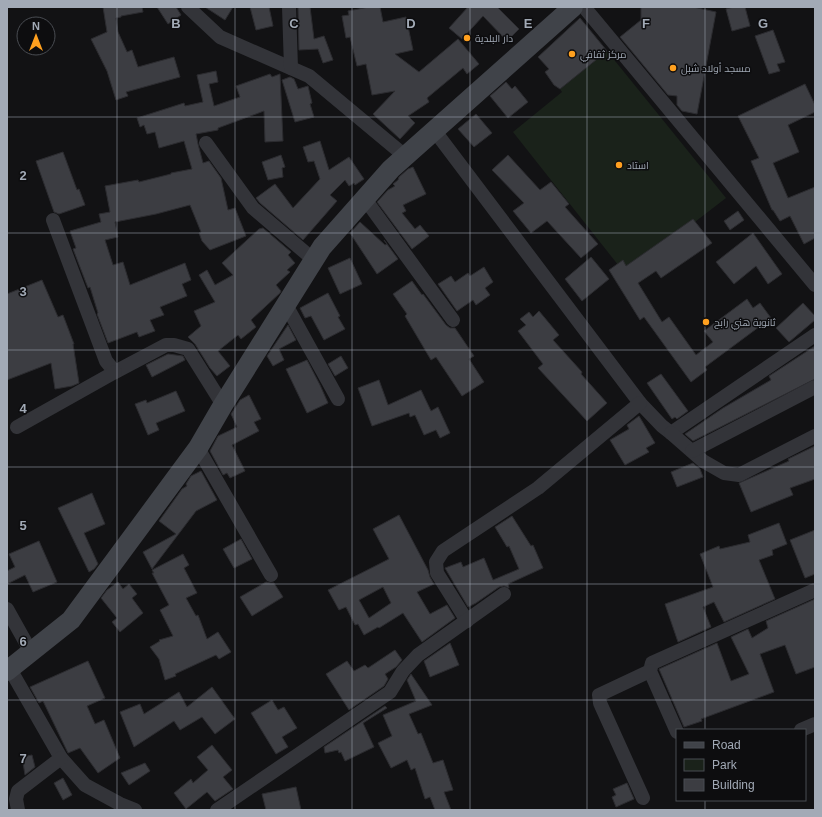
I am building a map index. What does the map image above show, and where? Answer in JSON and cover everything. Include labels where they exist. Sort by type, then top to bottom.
[{"type":"street","points":[[188,7],[220,37],[309,76],[405,156]]},
{"type":"street","points":[[289,7],[291,68]]},
{"type":"street","points":[[135,810],[120,804],[85,784],[61,758],[9,670],[71,620],[198,448],[223,405],[322,247],[391,169],[573,7]]},
{"type":"street","points":[[584,7],[815,285]]},
{"type":"street","points":[[434,130],[640,403],[662,426],[703,461],[724,473],[739,475],[815,436]]},
{"type":"street","points":[[206,143],[253,208],[314,260]]},
{"type":"street","points":[[365,199],[453,320]]},
{"type":"street","points":[[53,220],[106,361],[115,372]]},
{"type":"street","points":[[286,305],[338,399]]},
{"type":"street","points":[[672,433],[815,335]]},
{"type":"street","points":[[17,427],[166,345],[174,345],[188,349],[223,405]]},
{"type":"street","points":[[692,451],[815,387]]},
{"type":"street","points":[[467,620],[437,573],[436,562],[443,551],[538,488],[640,403]]},
{"type":"street","points":[[198,448],[271,575]]},
{"type":"street","points":[[676,730],[650,671],[652,663],[815,590]]},
{"type":"street","points":[[217,810],[390,692],[403,671],[418,655],[504,594]]},
{"type":"street","points":[[7,609],[31,652]]},
{"type":"street","points":[[643,798],[600,703],[599,695],[650,671]]},
{"type":"street","points":[[803,729],[815,724]]},
{"type":"street","points":[[18,810],[16,799],[18,791],[61,758]]},
{"type":"green space","name":"استاد","points":[[607,51],[726,198],[626,275],[513,132],[562,92],[560,89]]},
{"type":"building","points":[[103,7],[142,7],[143,12],[116,18],[118,32],[127,52],[132,50],[138,67],[174,57],[180,77],[126,92],[128,96],[116,100],[107,71],[91,39],[107,32]]},
{"type":"building","points":[[157,7],[176,7],[181,15],[168,24]]},
{"type":"building","points":[[205,7],[233,7],[225,20]]},
{"type":"building","points":[[250,7],[269,7],[273,26],[256,30]]},
{"type":"building","points":[[298,7],[310,7],[314,39],[324,36],[333,60],[323,63],[318,49],[299,50]]},
{"type":"building","points":[[369,7],[380,7],[383,22],[406,17],[413,50],[395,54],[419,72],[458,39],[479,64],[467,74],[463,68],[427,98],[429,102],[408,116],[415,123],[400,139],[373,114],[395,91],[372,95],[366,64],[357,66],[350,37],[346,38],[342,16],[349,15],[348,11]]},
{"type":"building","points":[[468,7],[497,7],[519,29],[507,41],[483,16],[462,39],[449,28]]},
{"type":"building","name":"مسجد أولاد شبل","points":[[641,7],[693,7],[716,12],[697,114],[682,111],[677,105],[677,96],[668,95],[620,37],[641,20]]},
{"type":"building","points":[[745,7],[750,26],[732,31],[726,9]]},
{"type":"building","name":"مركز ثقافي","points":[[580,18],[607,51],[560,89],[554,85],[545,72],[549,69],[538,57]]},
{"type":"building","points":[[773,30],[785,62],[777,64],[780,71],[769,74],[755,36]]},
{"type":"building","points":[[216,71],[218,82],[209,84],[214,106],[240,97],[236,86],[270,74],[272,77],[280,74],[283,141],[265,142],[264,111],[218,128],[218,130],[196,134],[203,163],[209,161],[221,178],[228,210],[235,208],[246,236],[210,250],[202,241],[199,233],[201,232],[190,205],[156,214],[115,222],[118,237],[105,240],[113,265],[123,262],[130,285],[185,263],[191,280],[182,284],[187,296],[160,307],[164,315],[150,320],[155,331],[139,337],[137,332],[108,343],[97,314],[98,313],[90,287],[88,288],[73,249],[76,248],[70,231],[101,222],[99,214],[110,212],[105,186],[138,180],[139,182],[192,169],[184,141],[159,148],[155,132],[147,134],[144,125],[140,127],[137,118],[184,103],[185,106],[203,102],[197,75]]},
{"type":"building","points":[[290,77],[294,79],[298,89],[308,86],[312,103],[310,104],[314,117],[295,122],[282,80]]},
{"type":"building","points":[[506,82],[512,89],[515,86],[528,102],[508,118],[490,96]]},
{"type":"building","points":[[805,84],[815,105],[815,112],[788,125],[799,152],[773,163],[788,198],[815,187],[815,238],[804,244],[790,216],[780,221],[772,210],[751,161],[759,158],[738,116]]},
{"type":"building","points":[[476,114],[492,133],[474,147],[458,129]]},
{"type":"building","points":[[320,141],[329,170],[349,157],[364,179],[355,185],[354,183],[349,186],[345,180],[330,195],[337,201],[303,240],[256,198],[275,184],[293,208],[320,179],[314,161],[308,162],[303,147]]},
{"type":"building","points":[[63,152],[77,190],[79,189],[85,205],[59,214],[54,212],[36,161]]},
{"type":"building","points":[[281,155],[285,167],[282,168],[283,177],[268,180],[262,162]]},
{"type":"building","points":[[508,155],[540,190],[551,182],[569,204],[565,207],[598,244],[581,258],[547,221],[531,233],[513,211],[524,203],[492,170]]},
{"type":"building","points":[[413,167],[426,194],[403,205],[406,211],[402,213],[415,229],[420,225],[429,236],[412,249],[377,202],[388,190],[395,186],[393,184],[399,177],[408,169]]},
{"type":"building","points":[[738,211],[744,220],[730,230],[724,221]]},
{"type":"building","points":[[693,219],[712,243],[661,278],[656,271],[638,283],[662,322],[669,317],[696,355],[713,342],[704,331],[747,299],[753,308],[760,303],[771,318],[705,367],[707,370],[691,382],[644,317],[640,320],[609,270],[623,260],[626,266]]},
{"type":"building","points":[[360,222],[385,245],[387,244],[398,259],[377,274],[350,233]]},
{"type":"building","points":[[263,228],[291,252],[288,255],[295,263],[287,270],[290,272],[276,285],[281,291],[280,293],[251,320],[256,327],[241,339],[238,335],[218,351],[230,366],[217,376],[210,368],[195,344],[188,337],[201,326],[194,311],[215,302],[199,275],[207,270],[215,285],[233,275],[222,263],[259,229]]},
{"type":"building","points":[[753,233],[782,274],[768,284],[756,266],[734,284],[716,262]]},
{"type":"building","points":[[591,257],[609,279],[582,301],[565,279]]},
{"type":"building","points":[[350,258],[362,284],[340,294],[328,268]]},
{"type":"building","points":[[484,267],[493,282],[485,288],[490,295],[476,305],[473,300],[457,311],[438,284],[451,276],[455,282],[468,273],[470,276]]},
{"type":"building","points":[[42,280],[58,317],[63,315],[74,344],[79,383],[72,386],[55,389],[51,363],[7,380],[7,294]]},
{"type":"building","points":[[412,281],[446,325],[450,328],[455,328],[474,356],[469,359],[484,382],[462,396],[436,357],[431,360],[405,316],[407,314],[393,294]]},
{"type":"building","points":[[328,293],[340,316],[338,317],[345,329],[324,340],[311,316],[305,318],[300,308]]},
{"type":"building","points":[[803,303],[815,316],[815,320],[789,342],[776,328]]},
{"type":"building","points":[[539,311],[559,335],[553,340],[607,403],[587,421],[538,368],[543,364],[518,331],[526,325],[520,319],[529,312],[533,317]]},
{"type":"building","points":[[288,325],[296,340],[279,349],[284,360],[273,366],[267,356]]},
{"type":"building","points":[[815,346],[815,379],[693,441],[685,434],[723,408],[771,380],[769,376]]},
{"type":"building","points":[[168,354],[183,356],[185,360],[152,377],[146,365]]},
{"type":"building","points":[[341,356],[348,368],[335,376],[328,364]]},
{"type":"building","points":[[307,360],[328,403],[307,413],[286,369]]},
{"type":"building","points":[[661,374],[688,411],[677,419],[675,417],[672,419],[647,383]]},
{"type":"building","points":[[379,380],[388,405],[421,390],[431,411],[438,407],[450,433],[440,438],[436,430],[424,435],[415,415],[410,417],[409,413],[372,426],[358,388]]},
{"type":"building","points":[[176,391],[185,411],[156,423],[159,430],[148,435],[135,404],[146,400],[147,403]]},
{"type":"building","points":[[249,395],[261,419],[254,422],[259,431],[232,445],[245,471],[230,478],[227,473],[223,475],[210,451],[218,436],[237,427],[231,414],[240,400]]},
{"type":"building","points":[[639,416],[655,443],[646,448],[649,452],[625,465],[610,440],[629,429],[627,425]]},
{"type":"building","points":[[815,446],[815,479],[790,488],[793,495],[751,512],[739,483],[789,461],[788,459]]},
{"type":"building","points":[[693,463],[700,469],[703,477],[677,487],[671,472]]},
{"type":"building","points":[[201,471],[217,500],[196,511],[152,569],[143,552],[176,534],[159,521],[182,489],[187,486],[186,484],[191,476]]},
{"type":"building","points":[[92,493],[105,524],[84,533],[98,564],[89,572],[58,508]]},
{"type":"building","points":[[399,515],[434,584],[417,592],[430,614],[447,605],[455,618],[422,642],[403,613],[379,628],[378,627],[364,635],[358,624],[355,625],[346,607],[339,610],[328,590],[389,559],[373,529]],"holes":[[[383,587],[391,603],[369,618],[359,600]]]},
{"type":"building","points":[[512,516],[531,546],[533,545],[543,568],[508,584],[509,588],[504,586],[499,587],[468,607],[445,568],[461,562],[463,567],[484,558],[493,580],[519,569],[509,546],[507,547],[495,527]]},
{"type":"building","points":[[779,523],[787,544],[772,550],[773,555],[759,560],[775,599],[724,622],[714,602],[703,607],[711,627],[678,642],[665,604],[713,587],[700,554],[719,546],[720,549],[750,542],[748,535]]},
{"type":"building","points":[[815,530],[815,574],[805,578],[790,540]]},
{"type":"building","points":[[241,539],[252,559],[234,568],[223,549]]},
{"type":"building","points":[[39,541],[57,582],[33,592],[25,575],[7,584],[7,571],[15,567],[9,554]]},
{"type":"building","points":[[183,554],[189,565],[184,568],[197,593],[186,598],[196,616],[198,615],[207,639],[218,632],[231,652],[219,659],[216,655],[175,674],[176,676],[165,680],[159,659],[150,647],[160,641],[159,640],[173,636],[160,610],[169,605],[152,573],[154,573],[152,570]]},
{"type":"building","points":[[118,582],[123,589],[129,584],[137,594],[132,598],[143,613],[120,632],[112,622],[117,618],[101,598],[107,590]]},
{"type":"building","points":[[266,582],[274,583],[283,597],[252,616],[240,597]]},
{"type":"building","points":[[815,599],[815,667],[796,674],[785,645],[760,654],[774,692],[701,719],[702,721],[684,727],[659,669],[717,643],[731,681],[749,674],[731,637],[748,629],[752,638],[768,628],[766,621]]},
{"type":"building","points":[[450,643],[459,665],[430,677],[424,661]]},
{"type":"building","points":[[395,650],[402,660],[396,667],[385,674],[388,679],[384,686],[349,710],[326,674],[347,661],[354,671],[365,665],[368,668]]},
{"type":"building","points":[[88,661],[105,698],[87,706],[95,724],[104,720],[120,758],[98,773],[80,748],[68,753],[43,701],[39,703],[30,687]]},
{"type":"building","points":[[411,674],[432,705],[409,714],[418,734],[421,733],[433,763],[443,760],[453,790],[444,792],[451,810],[435,810],[430,797],[425,799],[415,768],[411,770],[407,760],[391,768],[378,743],[392,736],[383,715],[416,701],[407,680]]},
{"type":"building","points":[[212,687],[235,719],[215,734],[202,717],[180,730],[174,721],[134,747],[120,712],[140,704],[144,714],[179,692],[187,707]]},
{"type":"building","points":[[272,700],[278,710],[284,707],[297,728],[282,737],[288,747],[276,754],[251,713]]},
{"type":"building","points":[[385,706],[387,708],[363,723],[374,747],[345,761],[341,752],[339,753],[338,750],[325,753],[324,747]]},
{"type":"building","points":[[212,745],[232,770],[223,777],[233,789],[215,801],[207,792],[186,809],[174,793],[191,779],[193,783],[208,770],[197,757]]},
{"type":"building","points":[[32,755],[35,767],[25,775],[22,757]]},
{"type":"building","points":[[145,763],[150,771],[129,785],[121,773]]},
{"type":"building","points":[[63,778],[72,795],[63,800],[54,783]]},
{"type":"building","points":[[627,783],[634,799],[616,807],[612,797],[616,795],[613,789]]},
{"type":"building","points":[[296,787],[301,810],[266,810],[262,794]]},
{"type":"place","name":"دار البلدية","points":[[467,38]]},
{"type":"place","name":"مركز ثقافي","points":[[572,54]]},
{"type":"place","name":"مسجد أولاد شبل","points":[[673,68]]},
{"type":"place","name":"استاد","points":[[619,165]]},
{"type":"place","name":"ثانوية هني رابح","points":[[706,322]]}]
